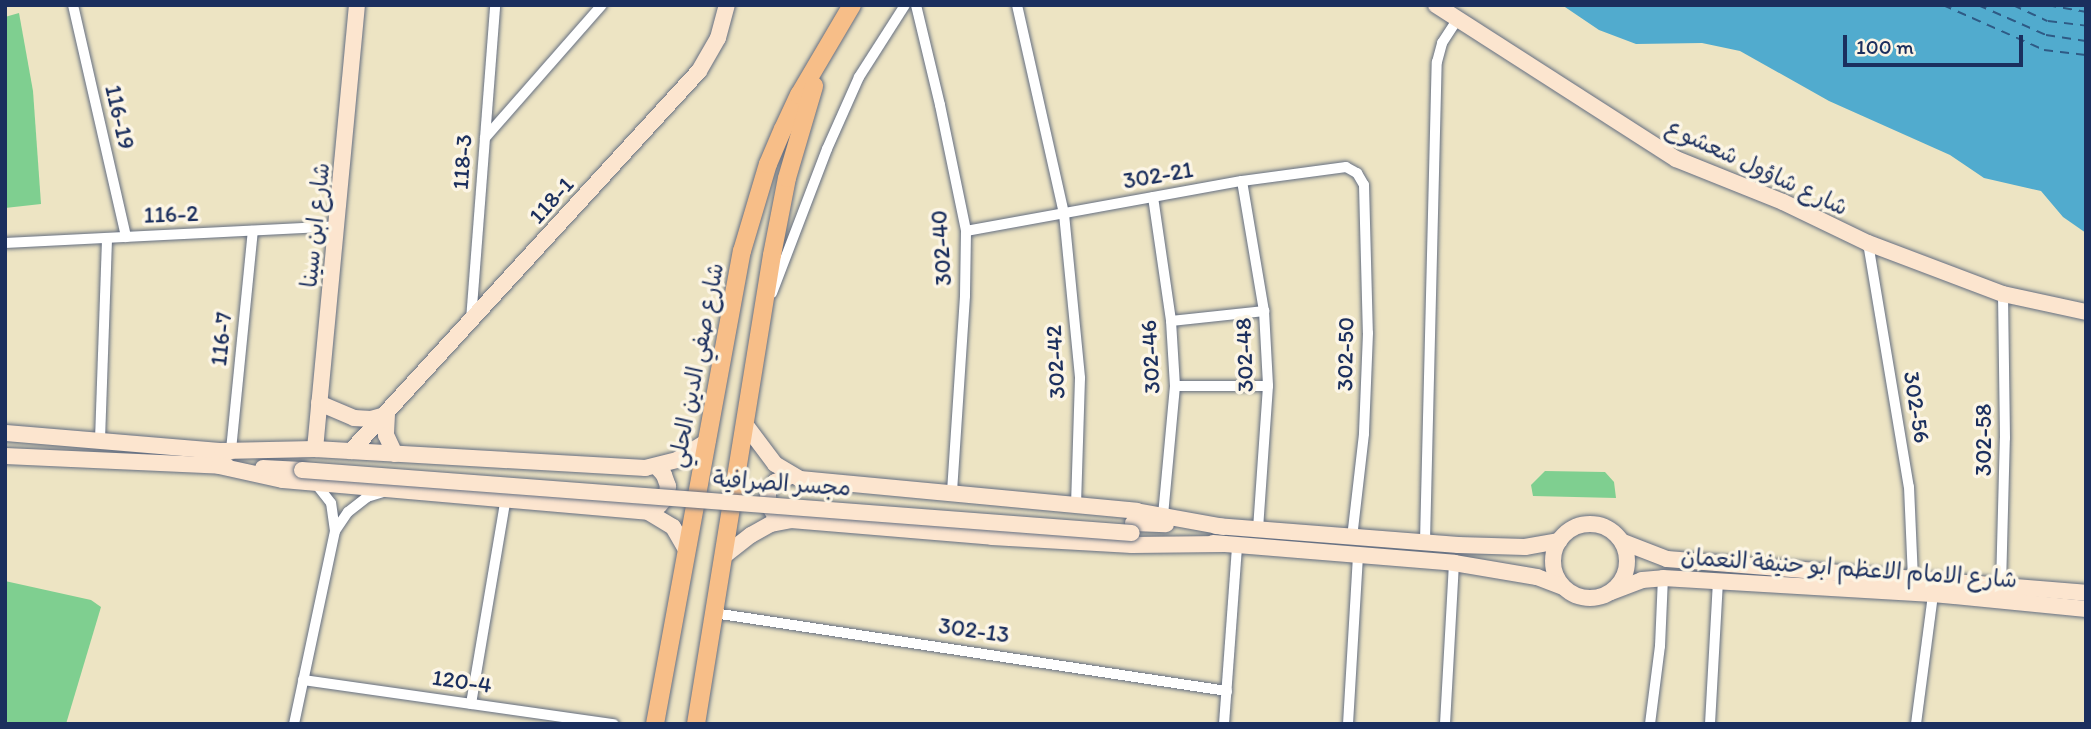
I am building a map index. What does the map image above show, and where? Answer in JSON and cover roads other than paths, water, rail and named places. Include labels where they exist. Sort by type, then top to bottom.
[{"type":"main road","name":"شارع ابن سينا","points":[[307,459],[319,402],[338,226],[357,5]]},
{"type":"main road","name":"118-1","points":[[351,451],[699,71],[718,38],[727,5]]},
{"type":"main road","points":[[696,724],[786,178],[804,116],[834,31],[852,5]]},
{"type":"main road","name":"شارع شاؤول شعشوع","points":[[1436,5],[1676,159],[1783,202],[1868,243],[2003,294],[2086,312]]},
{"type":"main road","name":"شارع صفي الدين الحلي","points":[[655,724],[742,251],[768,164],[799,95],[834,31]]},
{"type":"main road","points":[[319,402],[354,418],[371,419],[387,414],[386,435],[395,453]]},
{"type":"main road","points":[[745,424],[775,464],[791,476],[810,481],[1163,515],[1224,527]]},
{"type":"main road","points":[[5,433],[100,440],[224,456],[272,478],[316,484],[648,512],[673,527],[687,551]]},
{"type":"main road","points":[[5,456],[224,456],[307,459],[351,451],[549,464],[656,466],[688,455],[707,441]]},
{"type":"main road","name":"مجسر الصرافية","points":[[307,459],[1133,528]]},
{"type":"main road","points":[[648,512],[663,503],[667,492],[664,475],[656,466]]},
{"type":"main road","points":[[782,521],[769,509],[768,492],[775,482],[791,476]]},
{"type":"main road","points":[[724,556],[751,534],[782,521],[1132,545],[1231,545],[1454,564],[1505,570],[1563,587],[1586,598],[1611,592],[1619,585],[1628,564],[1623,542],[1612,530],[1589,523],[1567,531],[1559,541],[1553,565],[1563,587]]},
{"type":"main road","points":[[1133,528],[1258,528],[1352,537],[1525,547],[1559,541]]},
{"type":"main road","points":[[1133,528],[1231,545]]},
{"type":"main road","name":"شارع الامام الاعظم ابو حنيفة النعمان","points":[[1623,542],[1667,559],[2086,593]]},
{"type":"main road","name":"شارع الامام الاعظم ابو حنيفة النعمان","points":[[1611,592],[1642,580],[1664,578],[1933,594],[2086,609]]},
{"type":"street","name":"116-19","points":[[74,5],[126,237]]},
{"type":"street","name":"118-3","points":[[471,321],[495,5]]},
{"type":"street","points":[[485,138],[602,5]]},
{"type":"street","points":[[761,322],[827,149],[859,77],[905,5]]},
{"type":"street","name":"302-40","points":[[916,5],[966,231],[965,296],[952,493]]},
{"type":"street","name":"302-42","points":[[1017,5],[1064,215],[1080,377],[1076,507]]},
{"type":"street","points":[[1425,541],[1438,55],[1457,20]]},
{"type":"street","name":"302-21","points":[[966,231],[1242,181],[1346,167],[1357,173]]},
{"type":"street","name":"302-50","points":[[1352,537],[1364,434],[1368,333],[1364,185],[1357,173]]},
{"type":"street","name":"302-48","points":[[1242,181],[1264,312],[1268,386],[1258,528]]},
{"type":"street","name":"302-46","points":[[1153,197],[1171,321],[1175,386],[1163,515]]},
{"type":"street","name":"116-2","points":[[5,243],[338,226]]},
{"type":"street","name":"116-7","points":[[224,456],[253,232]]},
{"type":"street","points":[[100,440],[107,238]]},
{"type":"street","name":"302-56","points":[[1868,243],[1909,487],[1913,579]]},
{"type":"street","name":"302-58","points":[[2001,586],[2005,438],[2003,294]]},
{"type":"street","points":[[1171,321],[1264,312]]},
{"type":"street","points":[[1175,386],[1268,386]]},
{"type":"street","points":[[294,724],[335,531],[331,503],[316,484]]},
{"type":"street","points":[[335,531],[358,504],[390,489]]},
{"type":"street","points":[[471,704],[506,498]]},
{"type":"street","points":[[1224,724],[1231,545]]},
{"type":"street","points":[[1348,724],[1358,555]]},
{"type":"street","points":[[1446,724],[1454,564]]},
{"type":"street","points":[[1650,724],[1660,646],[1664,578]]},
{"type":"street","points":[[1710,724],[1718,580]]},
{"type":"street","points":[[1916,724],[1933,594]]},
{"type":"street","name":"302-13","points":[[714,612],[1227,691]]},
{"type":"street","name":"120-4","points":[[303,680],[614,724]]},
{"type":"water","points":[[1562,5],[2086,5],[2086,233],[2063,217],[2041,191],[1984,178],[1950,155],[1829,101],[1740,51],[1702,43],[1636,44],[1599,30]]}]
